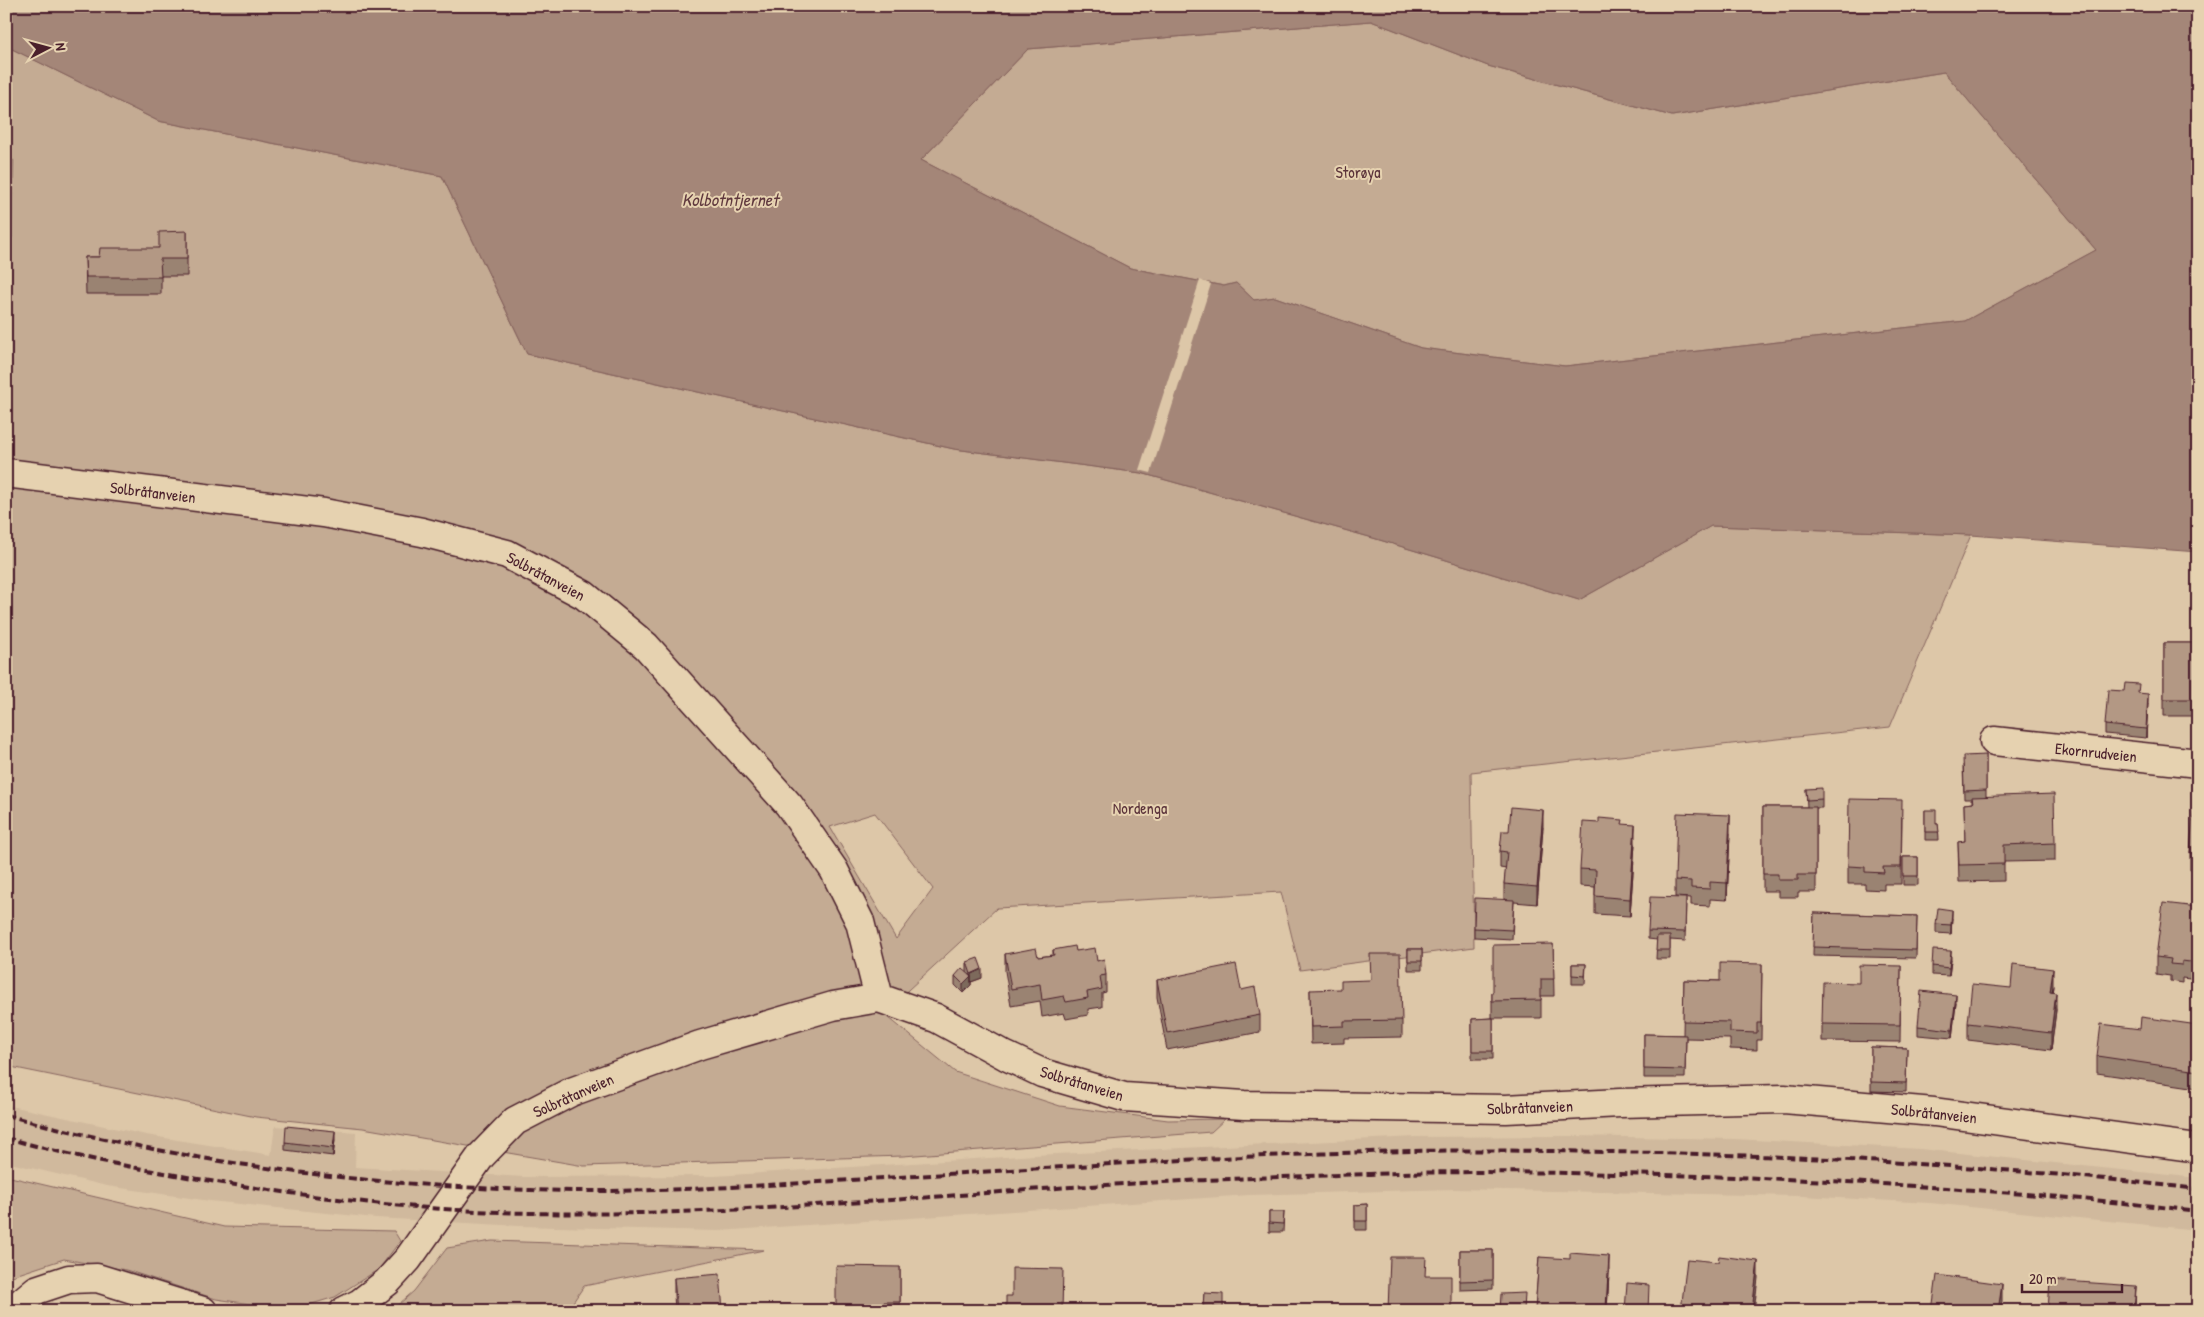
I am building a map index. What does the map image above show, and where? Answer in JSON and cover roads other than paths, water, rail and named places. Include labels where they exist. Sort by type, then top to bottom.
[{"type":"street","name":"Solbråtanveien","points":[[6,472],[324,513],[422,532],[507,554],[584,594],[646,646],[789,805],[834,870],[860,922],[879,998]]},
{"type":"street","name":"Ekornrudveien","points":[[1994,741],[2198,763]]},
{"type":"street","name":"Solbråtanveien","points":[[344,1311],[360,1303],[387,1282],[408,1259],[481,1156],[516,1121],[571,1092],[700,1044],[833,1006],[879,998],[936,1018],[1006,1056],[1042,1072],[1124,1098],[1244,1105],[1506,1110],[1620,1102],[1784,1099],[1934,1112],[2198,1148]]},
{"type":"street","points":[[11,1311],[36,1290],[69,1279],[98,1278],[203,1311]]},
{"type":"water","name":"Kolbotntjernet","points":[[6,6],[2198,6],[2198,552],[1971,535],[1711,526],[1579,600],[1373,538],[1141,473],[954,449],[527,354],[442,176],[158,121],[6,46]],"holes":[[[1371,21],[1488,66],[1672,116],[1944,72],[2096,250],[1965,321],[1565,366],[1421,348],[1275,297],[1254,300],[1236,283],[1224,286],[1130,268],[921,160],[1028,49]]]},
{"type":"railway","points":[[6,1115],[135,1145],[200,1158],[266,1168],[399,1183],[531,1190],[619,1191],[708,1188],[1248,1157],[1478,1150],[1793,1157],[1995,1169],[2198,1189]]},
{"type":"railway","points":[[6,1138],[114,1164],[261,1189],[376,1203],[492,1212],[599,1214],[734,1210],[1072,1187],[1431,1172],[1552,1173],[1833,1181],[1979,1190],[2198,1211]]},
{"type":"park label","name":"Storøya","points":[[1358,172]]},
{"type":"park label","name":"Nordenga","points":[[1140,808]]}]
